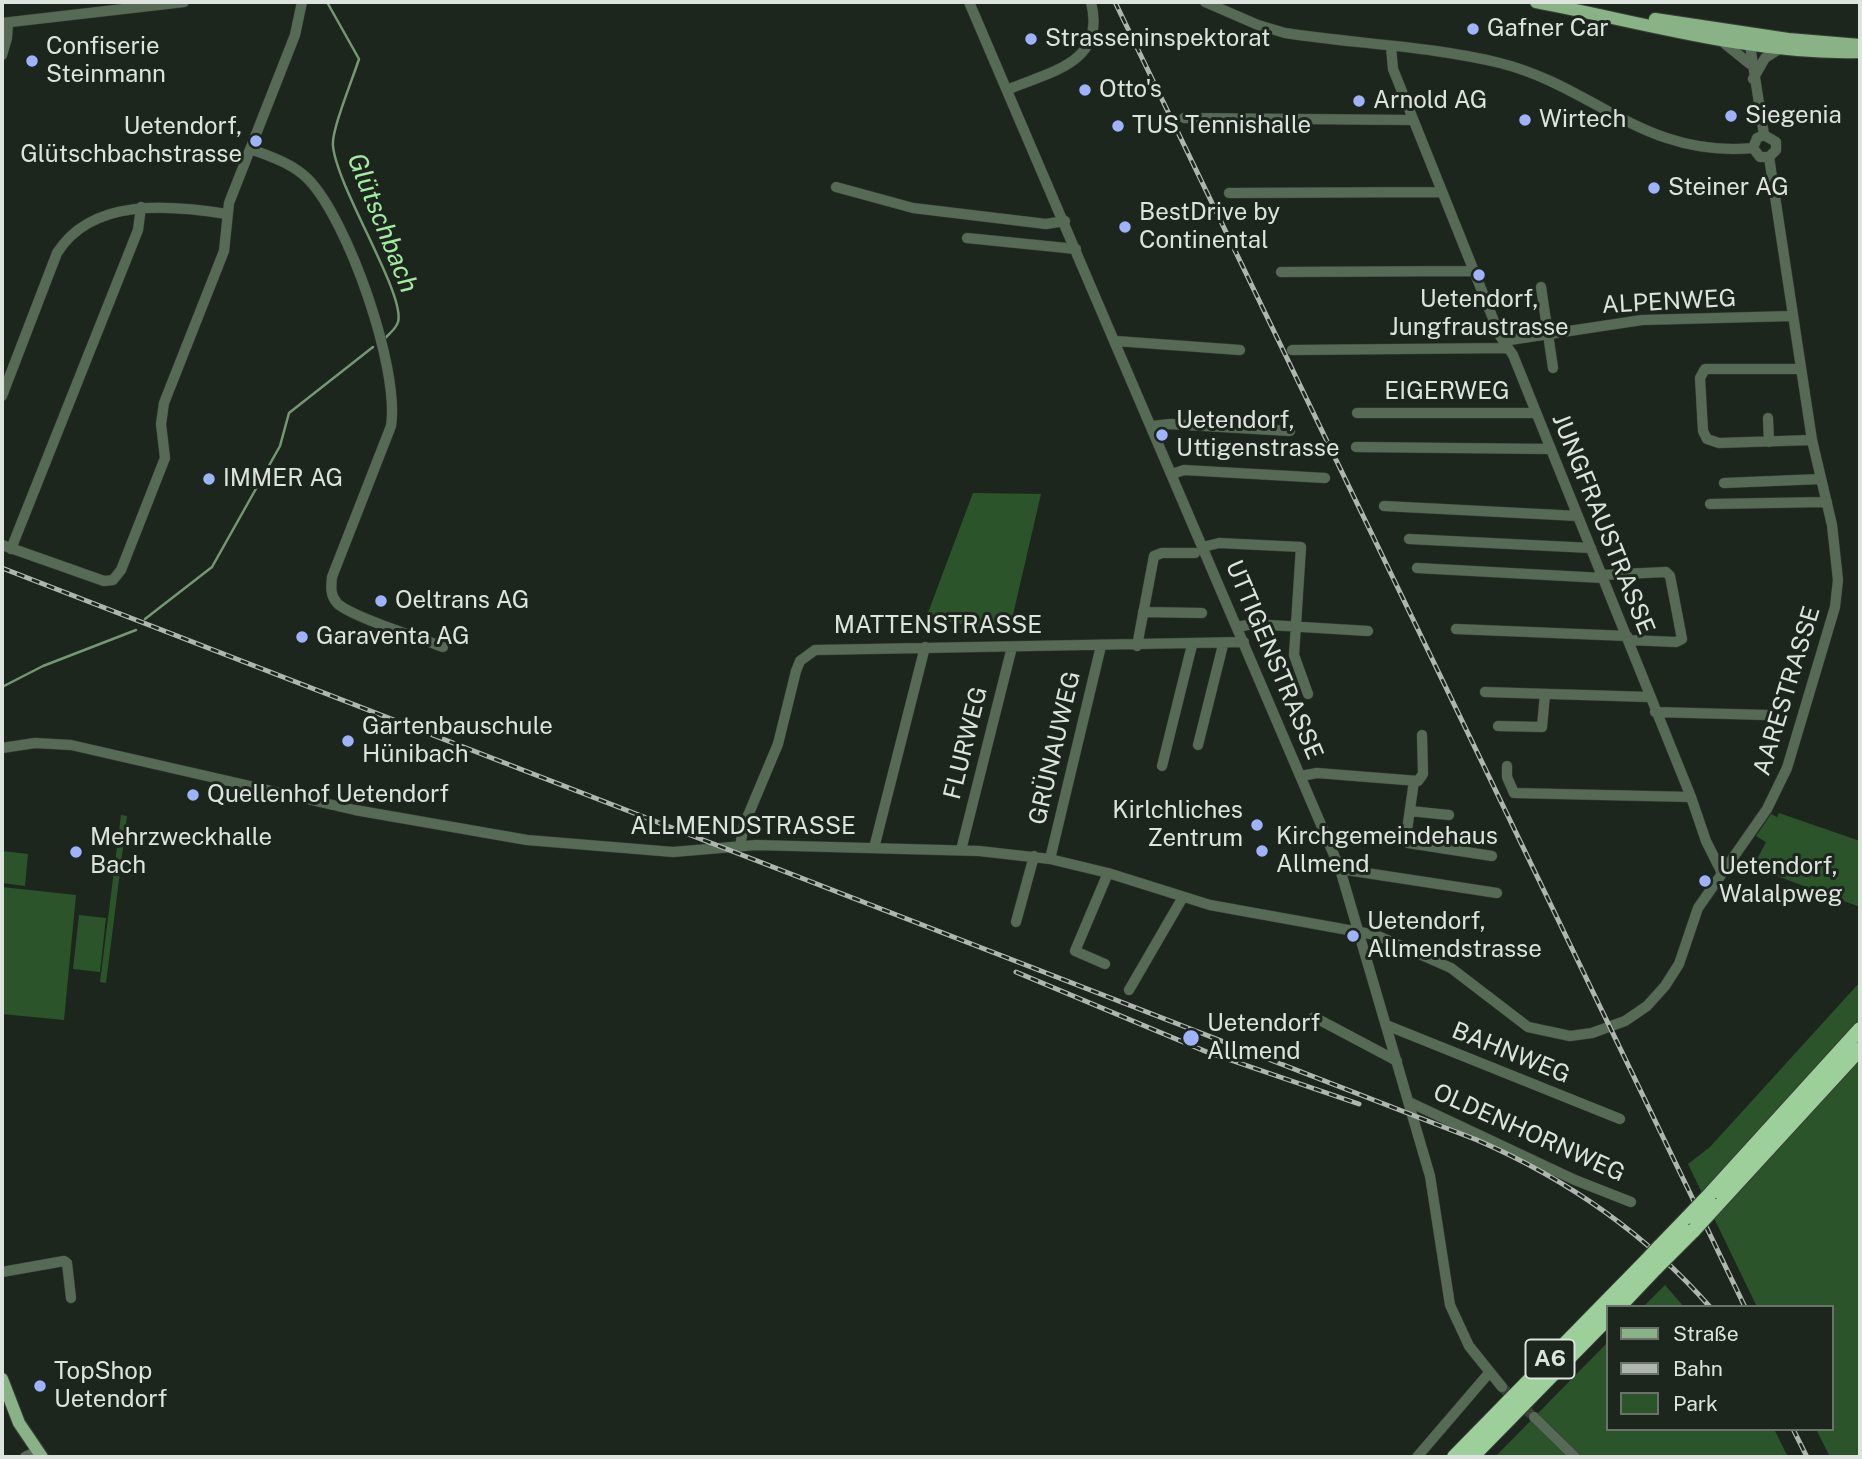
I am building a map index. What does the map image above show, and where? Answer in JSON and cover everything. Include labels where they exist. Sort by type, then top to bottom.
[{"type":"highway","name":"A6","points":[[1610,1305],[1713,1199],[1860,1029]]},
{"type":"highway","name":"A6","points":[[1713,1199],[1860,1049]]},
{"type":"highway","name":"A6","points":[[1621,1305],[1652,1264]]},
{"type":"highway","name":"A6","points":[[1454,1457],[1606,1309]]},
{"type":"highway","name":"A6","points":[[1472,1457],[1606,1320]]},
{"type":"main road","points":[[1536,2],[1750,38],[1783,47],[1860,52]]},
{"type":"main road","points":[[1609,15],[1651,27],[1711,37],[1860,45]]},
{"type":"main road","points":[[2,1379],[6,1405],[40,1454]]},
{"type":"street","points":[[2,54],[7,38],[5,23],[184,2]]},
{"type":"street","points":[[141,207],[138,230],[6,547],[92,578],[108,581],[117,577],[165,458],[162,410],[224,251],[227,214],[295,35],[302,2]]},
{"type":"street","name":"UTTIGENSTRASSE","points":[[969,2],[1009,89],[1152,426],[1199,550],[1244,642],[1340,869],[1433,1188],[1450,1305],[1465,1341],[1502,1387]]},
{"type":"street","points":[[1009,89],[1063,66],[1082,54],[1095,29],[1091,2]]},
{"type":"street","points":[[1205,2],[1278,32],[1479,59],[1518,69],[1651,133],[1684,145],[1715,149],[1754,148]]},
{"type":"street","points":[[1711,37],[1732,48],[1751,66]]},
{"type":"street","points":[[1750,38],[1751,66],[1764,135],[1776,142],[1776,150],[1769,158],[1760,157],[1754,148]]},
{"type":"street","name":"JUNGFRAUSTRASSE","points":[[1391,47],[1393,68],[1413,120],[1628,638],[1702,831],[1723,873]]},
{"type":"street","points":[[1753,79],[1765,58],[1783,47]]},
{"type":"street","points":[[1184,118],[1413,120]]},
{"type":"street","points":[[1754,148],[1757,138],[1764,135]]},
{"type":"street","points":[[251,149],[296,169],[322,197],[367,290],[393,404],[391,426],[330,588],[334,597],[348,610],[443,647]]},
{"type":"street","name":"AARESTRASSE","points":[[1359,930],[1451,968],[1528,1027],[1561,1036],[1586,1035],[1625,1021],[1659,993],[1679,964],[1693,916],[1767,809],[1784,778],[1835,607],[1837,561],[1800,369],[1769,158]]},
{"type":"street","points":[[836,187],[924,210],[1046,225],[1065,221]]},
{"type":"street","points":[[1229,193],[1442,192]]},
{"type":"street","points":[[2,396],[62,244],[89,224],[141,207],[205,209],[227,214]]},
{"type":"street","points":[[967,238],[1076,249]]},
{"type":"street","points":[[1281,272],[1475,271]]},
{"type":"street","points":[[1541,287],[1553,368]]},
{"type":"street","name":"ALPENWEG","points":[[1292,350],[1506,345],[1548,334],[1651,319],[1792,316]]},
{"type":"street","points":[[1116,341],[1240,350]]},
{"type":"street","points":[[1800,369],[1710,368],[1702,373],[1703,431],[1707,439],[1720,443],[1812,440]]},
{"type":"street","name":"EIGERWEG","points":[[1357,413],[1536,413]]},
{"type":"street","points":[[1768,418],[1769,442]]},
{"type":"street","points":[[1152,426],[1170,424],[1290,431]]},
{"type":"street","points":[[1356,447],[1551,449]]},
{"type":"street","points":[[1172,474],[1184,470],[1325,478]]},
{"type":"street","points":[[1724,483],[1821,480]]},
{"type":"street","points":[[1710,504],[1826,502]]},
{"type":"street","points":[[1384,506],[1578,516]]},
{"type":"street","points":[[1409,539],[1591,548]]},
{"type":"street","points":[[1137,646],[1154,556],[1162,552],[1199,550],[1219,543],[1301,547],[1295,660],[1308,694]]},
{"type":"street","points":[[1417,568],[1603,577],[1666,572],[1670,576],[1682,639],[1676,642],[1456,629]]},
{"type":"street","points":[[1143,612],[1202,613]]},
{"type":"street","points":[[1237,627],[1253,624],[1368,631]]},
{"type":"street","name":"MATTENSTRASSE","points":[[740,846],[744,825],[778,744],[800,661],[815,649],[1223,645],[1244,642]]},
{"type":"street","points":[[1162,766],[1192,645]]},
{"type":"street","points":[[1198,745],[1223,645]]},
{"type":"street","name":"FLURWEG","points":[[961,850],[1012,646]]},
{"type":"street","name":"GRÜNAUWEG","points":[[1050,859],[1101,646]]},
{"type":"street","points":[[874,848],[925,647]]},
{"type":"street","points":[[1485,692],[1649,697]]},
{"type":"street","points":[[1498,726],[1542,727],[1545,694]]},
{"type":"street","points":[[1655,712],[1767,715]]},
{"type":"street","points":[[1301,776],[1317,773],[1414,781],[1423,774],[1422,734]]},
{"type":"street","name":"ALLMENDSTRASSE","points":[[2,748],[35,743],[71,745],[316,802],[495,836],[673,852],[740,846],[961,850],[1034,856],[1108,873],[1225,908],[1359,930]]},
{"type":"street","points":[[1507,766],[1507,777],[1514,793],[1691,797]]},
{"type":"street","points":[[1414,781],[1406,837],[1408,844],[1492,856]]},
{"type":"street","points":[[1410,811],[1450,815]]},
{"type":"street","points":[[1016,922],[1034,856]]},
{"type":"street","points":[[1340,869],[1497,892]]},
{"type":"street","points":[[1105,964],[1075,951],[1108,873]]},
{"type":"street","points":[[1129,990],[1183,897]]},
{"type":"street","points":[[1314,1017],[1397,1061]]},
{"type":"street","name":"BAHNWEG","points":[[1386,1025],[1620,1119]]},
{"type":"street","name":"OLDENHORNWEG","points":[[1409,1102],[1575,1180],[1631,1202]]},
{"type":"street","points":[[2,1272],[64,1261],[67,1263],[71,1298]]},
{"type":"street","points":[[1417,1457],[1489,1373]]},
{"type":"street","points":[[1534,1417],[1576,1457]]},
{"type":"street","points":[[25,1457],[40,1454]]},
{"type":"green space","points":[[973,493],[1041,494],[1009,632],[926,618]]},
{"type":"green space","points":[[1779,813],[1860,841],[1860,907],[1753,867],[1766,842],[1756,836],[1771,814],[1777,817]]},
{"type":"green space","points":[[121,815],[127,816],[106,983],[100,982]]},
{"type":"green space","points":[[2,851],[28,854],[25,886],[2,883]]},
{"type":"green space","points":[[2,887],[76,895],[64,1020],[2,1014]]},
{"type":"green space","points":[[79,915],[106,918],[100,972],[73,969]]},
{"type":"green space","points":[[1860,982],[1860,1457],[1830,1457],[1817,1431],[1834,1431],[1834,1305],[1756,1305],[1688,1164],[1710,1147]]},
{"type":"green space","points":[[1665,1285],[1682,1305],[1645,1305]]},
{"type":"green space","points":[[1606,1344],[1606,1431],[1775,1431],[1788,1457],[1495,1457]]},
{"type":"waterway","name":"Glütschbach","points":[[327,2],[359,59],[339,117],[333,146],[337,165],[398,308],[397,325],[384,339]]},
{"type":"waterway","name":"Glütschbach","points":[[145,619],[212,567],[280,446],[289,413],[373,347]]},
{"type":"waterway","name":"Glütschbach","points":[[2,687],[43,666],[136,630]]},
{"type":"tunnel","points":[[1502,1387],[1534,1417]]},
{"type":"railway","points":[[1115,2],[1744,1305]]},
{"type":"railway","points":[[2,568],[1477,1140],[1542,1172],[1603,1210],[1659,1255],[1708,1305]]},
{"type":"railway","points":[[1016,972],[1207,1052],[1359,1104]]},
{"type":"railway","points":[[1794,1431],[1807,1457]]},
{"type":"place","name":"Gafner Car","points":[[1473,29]]},
{"type":"place","name":"Strasseninspektorat","points":[[1031,39]]},
{"type":"place","name":"Confiserie Steinmann","points":[[32,61]]},
{"type":"place","name":"Otto's","points":[[1085,90]]},
{"type":"place","name":"Arnold AG","points":[[1359,101]]},
{"type":"place","name":"Siegenia","points":[[1731,116]]},
{"type":"place","name":"Wirtech","points":[[1525,120]]},
{"type":"place","name":"TUS Tennishalle","points":[[1118,126]]},
{"type":"place","name":"Uetendorf, Glütschbachstrasse","points":[[256,141]]},
{"type":"place","name":"Steiner AG","points":[[1654,188]]},
{"type":"place","name":"BestDrive by Continental","points":[[1125,227]]},
{"type":"place","name":"Uetendorf, Jungfraustrasse","points":[[1479,275]]},
{"type":"place","name":"Uetendorf, Uttigenstrasse","points":[[1162,435]]},
{"type":"place","name":"IMMER AG","points":[[209,479]]},
{"type":"place","name":"Oeltrans AG","points":[[381,601]]},
{"type":"place","name":"Garaventa AG","points":[[302,637]]},
{"type":"place","name":"Gartenbauschule Hünibach","points":[[348,741]]},
{"type":"place","name":"Quellenhof Uetendorf","points":[[193,795]]},
{"type":"place","name":"Kirlchliches Zentrum","points":[[1257,825]]},
{"type":"place","name":"Kirchgemeindehaus Allmend","points":[[1262,851]]},
{"type":"place","name":"Mehrzweckhalle Bach","points":[[76,852]]},
{"type":"place","name":"Uetendorf, Walalpweg","points":[[1705,881]]},
{"type":"place","name":"Uetendorf, Allmendstrasse","points":[[1353,936]]},
{"type":"place","name":"Uetendorf Allmend","points":[[1191,1038]]},
{"type":"place","name":"TopShop Uetendorf","points":[[40,1386]]}]
